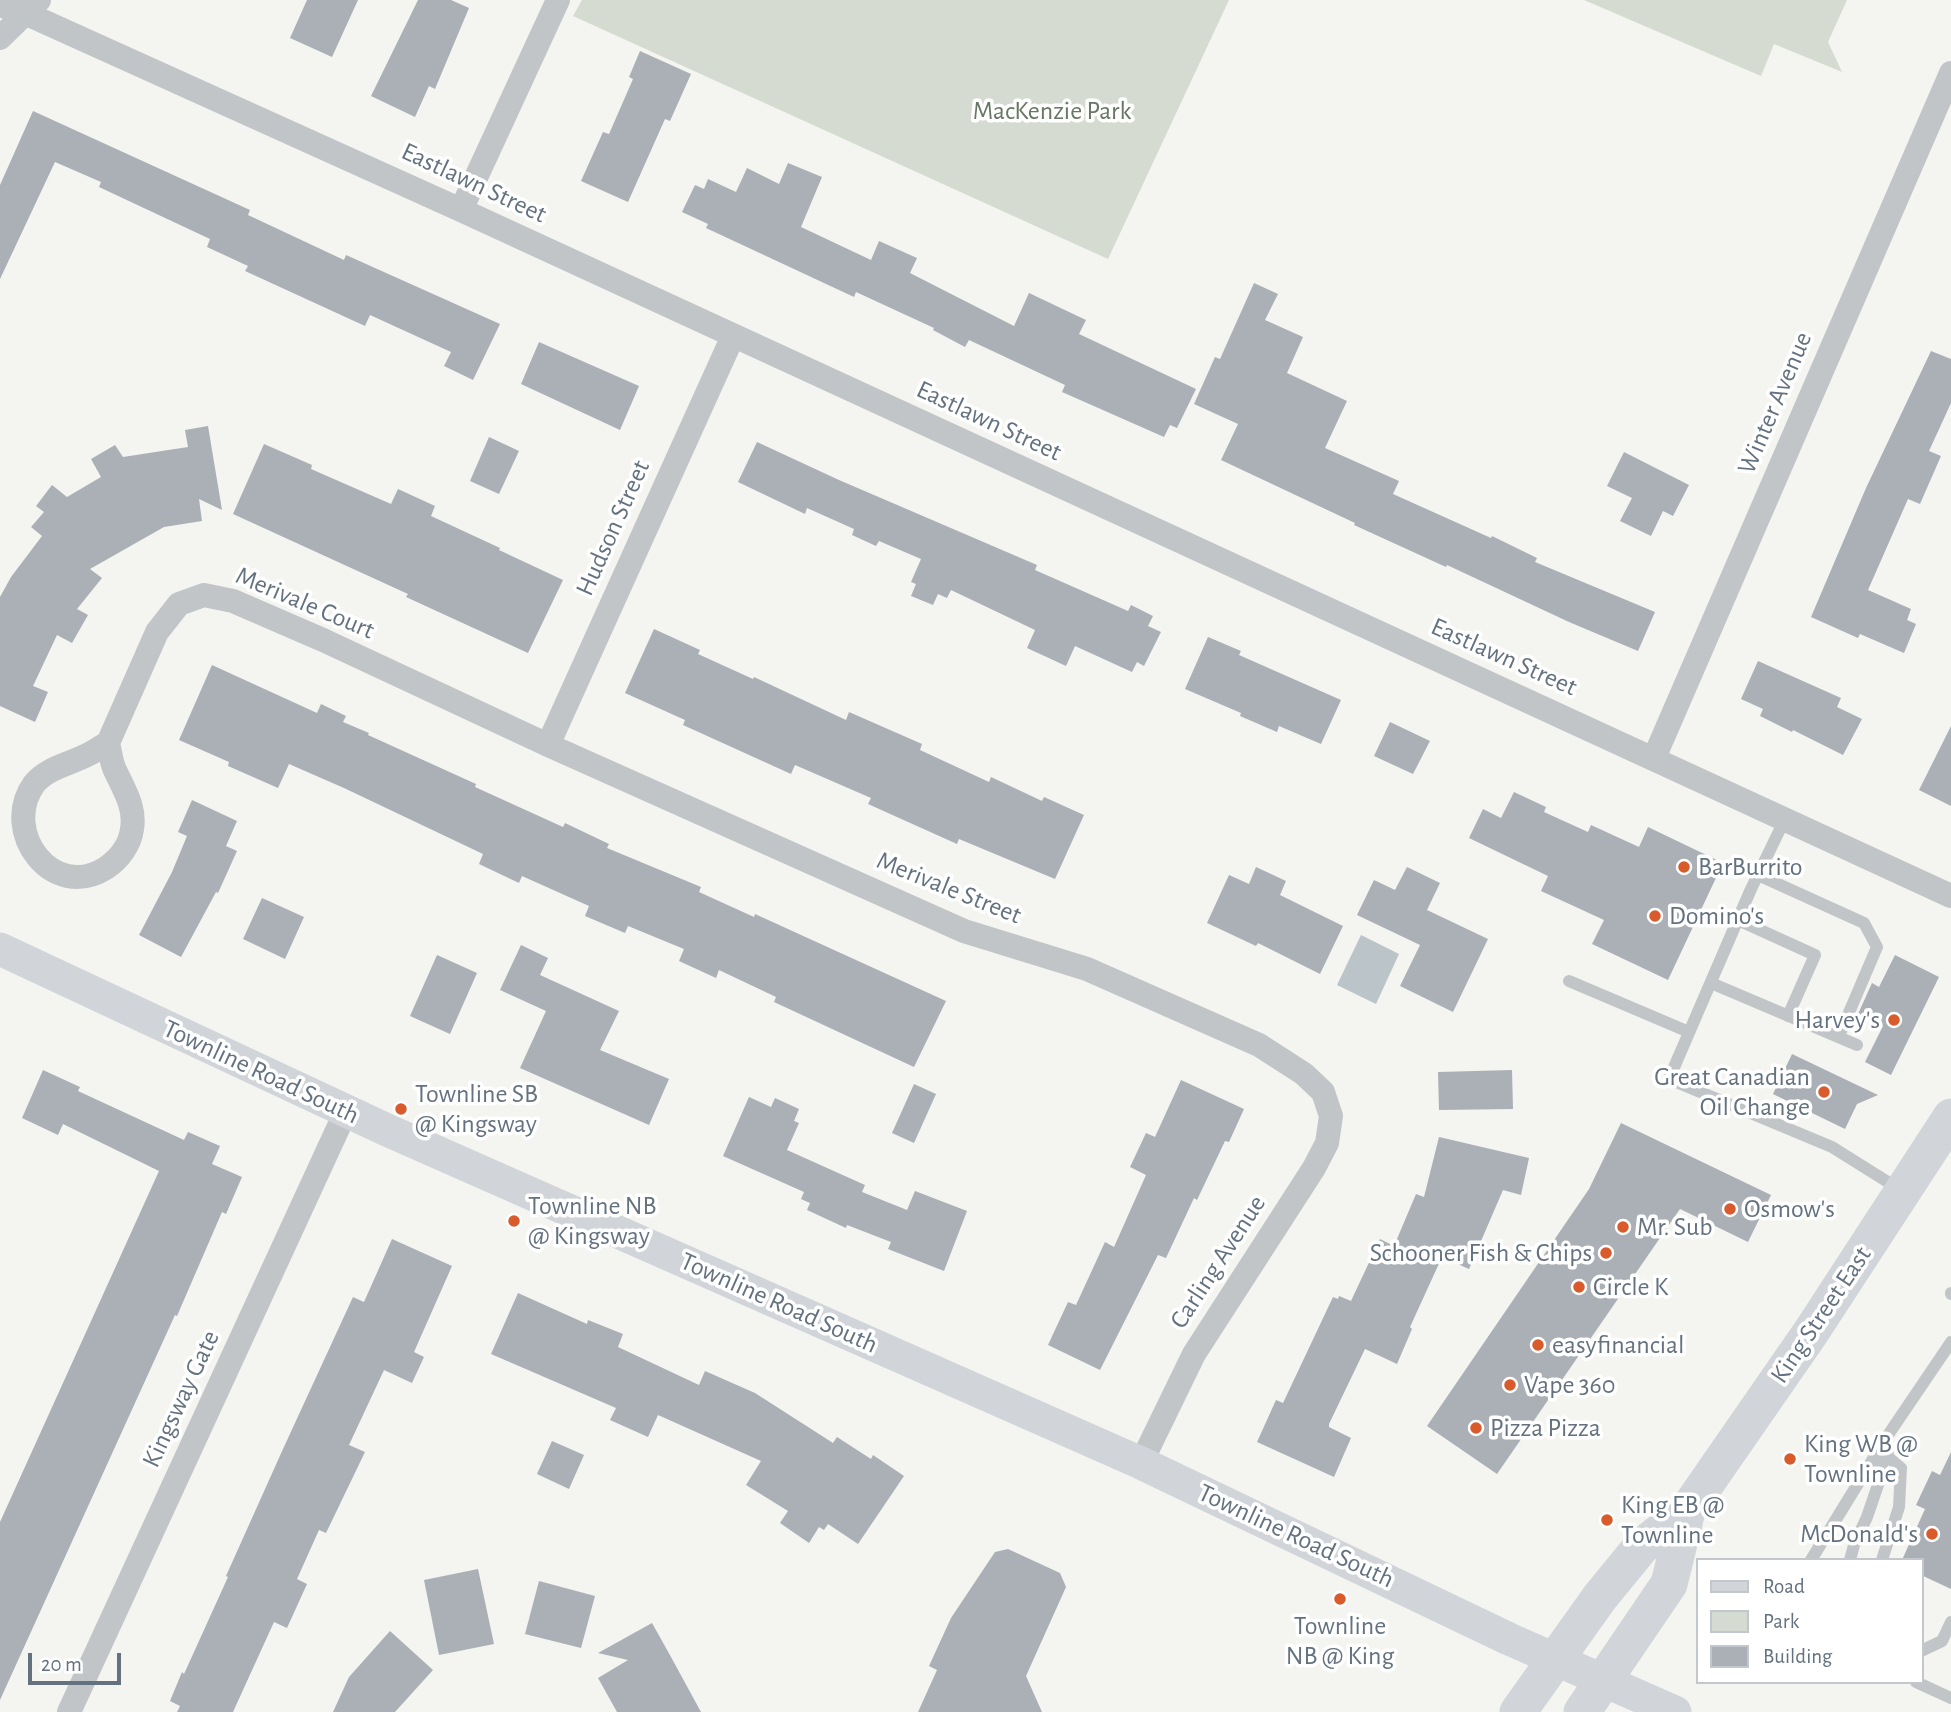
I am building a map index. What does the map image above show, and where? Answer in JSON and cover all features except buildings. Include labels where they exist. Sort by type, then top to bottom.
[{"type":"main road","name":"Townline Road South","points":[[0,949],[346,1111],[1141,1463],[1509,1639],[1675,1712]]},
{"type":"main road","name":"King Street East","points":[[1518,1712],[1600,1597],[1641,1547],[1687,1511],[1811,1332],[1951,1117]]},
{"type":"main road","name":"King Street East","points":[[1582,1712],[1670,1584],[1687,1511]]},
{"type":"street","points":[[461,210],[558,0]]},
{"type":"street","name":"Eastlawn Street","points":[[0,5],[33,7],[461,210],[1951,896]]},
{"type":"street","points":[[0,38],[33,7]]},
{"type":"street","name":"Winter Avenue","points":[[1654,758],[1951,73]]},
{"type":"street","name":"Hudson Street","points":[[548,745],[733,336]]},
{"type":"street","name":"Merivale Court","points":[[108,743],[157,632],[179,604],[204,595],[233,601],[323,640],[548,745]]},
{"type":"street","points":[[108,743],[113,765],[132,810],[132,829],[126,848],[114,863],[98,873],[78,877],[59,874],[42,866],[30,853],[22,836],[20,819],[23,801],[32,785],[45,773],[86,756],[108,743]]},
{"type":"street","name":"Merivale Street","points":[[548,745],[964,931],[1087,969],[1247,1040],[1304,1074],[1322,1092]]},
{"type":"street","name":"Carling Avenue","points":[[1141,1463],[1194,1354],[1314,1168],[1327,1143],[1331,1116],[1322,1092]]},
{"type":"street","name":"Kingsway Gate","points":[[69,1712],[346,1111]]},
{"type":"lane","points":[[1785,819],[1668,1079],[1832,1147],[1902,1191]]},
{"type":"lane","points":[[1758,875],[1864,923],[1872,935],[1877,947],[1839,1036]]},
{"type":"lane","points":[[1738,920],[1815,955],[1788,1016]]},
{"type":"lane","points":[[1569,981],[1689,1032]]},
{"type":"lane","points":[[1711,983],[1857,1045]]},
{"type":"lane","points":[[1812,1558],[1886,1438],[1951,1342]]},
{"type":"lane","points":[[1883,1558],[1899,1507],[1901,1468],[1888,1457],[1886,1438]]},
{"type":"lane","points":[[1851,1558],[1880,1479],[1881,1465],[1888,1457]]},
{"type":"lane","points":[[1923,1650],[1942,1642],[1951,1622]]},
{"type":"lane","points":[[1920,1684],[1951,1698]]},
{"type":"green space","name":"MacKenzie Park","points":[[582,0],[1229,0],[1108,259],[573,16]]},
{"type":"green space","points":[[1584,0],[1847,0],[1828,42],[1842,72],[1774,44],[1761,76]]},
{"type":"shaded area","points":[[1361,935],[1399,954],[1376,1004],[1337,985]]},
{"type":"place","name":"BarBurrito","points":[[1684,867]]},
{"type":"place","name":"Domino's","points":[[1655,916]]},
{"type":"place","name":"Harvey's","points":[[1894,1020]]},
{"type":"place","name":"Great Canadian Oil Change","points":[[1824,1092]]},
{"type":"place","name":"Townline SB @ Kingsway","points":[[401,1109]]},
{"type":"place","name":"Osmow's","points":[[1730,1209]]},
{"type":"place","name":"Townline NB @ Kingsway","points":[[514,1221]]},
{"type":"place","name":"Mr. Sub","points":[[1623,1227]]},
{"type":"place","name":"Schooner Fish & Chips","points":[[1606,1253]]},
{"type":"place","name":"Circle K","points":[[1579,1287]]},
{"type":"place","name":"easyfinancial","points":[[1538,1345]]},
{"type":"place","name":"Vape 360","points":[[1510,1385]]},
{"type":"place","name":"Pizza Pizza","points":[[1476,1428]]},
{"type":"place","name":"King WB @ Townline","points":[[1790,1459]]},
{"type":"place","name":"King EB @ Townline","points":[[1607,1520]]},
{"type":"place","name":"McDonald's","points":[[1932,1534]]},
{"type":"place","name":"Townline NB @ King","points":[[1340,1599]]}]
